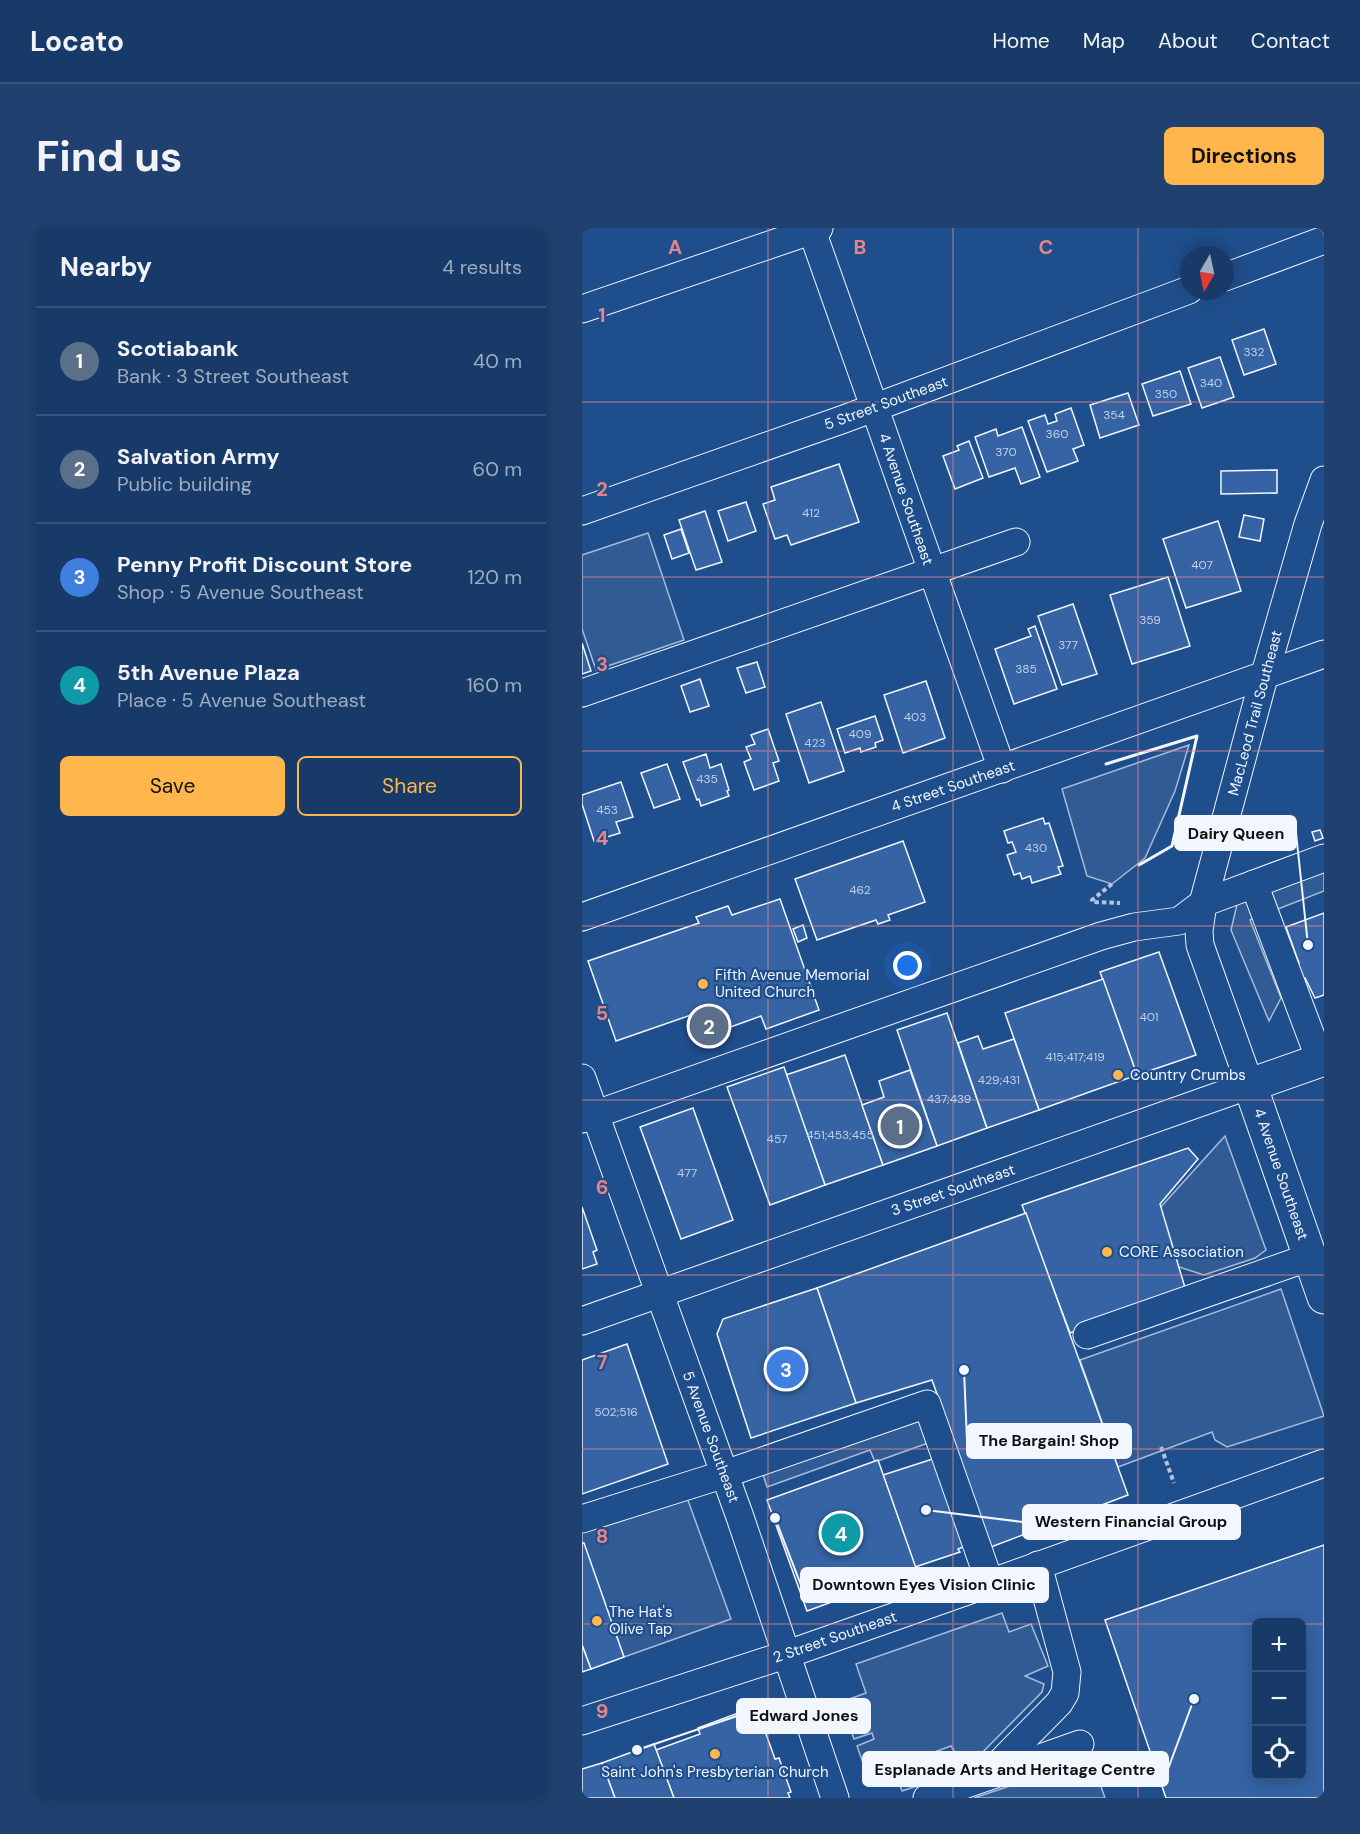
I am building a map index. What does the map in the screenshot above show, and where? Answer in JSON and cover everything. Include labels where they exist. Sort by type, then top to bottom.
[{"type":"main road","name":"3 Street Southeast","points":[[1250,1085],[1322,1060]]},
{"type":"main road","name":"4 Avenue Southeast","points":[[1250,1085],[1324,1296]]},
{"type":"street","points":[[582,309],[814,229]]},
{"type":"street","name":"4 Avenue Southeast","points":[[814,229],[931,571],[1002,769]]},
{"type":"street","points":[[1234,274],[1324,240]]},
{"type":"street","name":"5 Street Southeast","points":[[582,511],[875,408],[1180,293]]},
{"type":"street","name":"MacLeod Trail Southeast","points":[[1250,1085],[1200,945],[1199,932],[1203,903],[1264,677],[1308,524],[1324,480]]},
{"type":"street","points":[[582,693],[1016,542]]},
{"type":"street","name":"4 Street Southeast","points":[[582,917],[1324,654]]},
{"type":"street","points":[[588,1117],[1101,936],[1134,927],[1179,921],[1203,903],[1324,858]]},
{"type":"street","points":[[1254,884],[1322,1060]]},
{"type":"street","name":"5 Avenue Southeast","points":[[582,1078],[588,1117],[659,1294],[725,1474],[835,1798]]},
{"type":"street","name":"3 Street Southeast","points":[[582,1322],[1250,1085]]},
{"type":"street","points":[[1087,1335],[1310,1257]]},
{"type":"street","points":[[582,1519],[725,1474],[927,1404],[990,1583]]},
{"type":"street","name":"2 Street Southeast","points":[[582,1721],[788,1654],[1324,1462]]},
{"type":"street","points":[[986,1777],[1059,1703],[1065,1693],[1067,1672],[1038,1565]]},
{"type":"street","points":[[927,1798],[1080,1744]]},
{"type":"path","points":[[1161,1447],[1174,1483]]},
{"type":"shaded area","points":[[648,533],[684,640],[596,670],[582,629],[582,555]]},
{"type":"shaded area","points":[[1189,745],[1175,791],[1145,858],[1112,884],[1087,876],[1062,789]]},
{"type":"shaded area","points":[[1324,869],[1324,891],[1250,920],[1281,998],[1269,1021],[1231,930],[1238,900]]},
{"type":"shaded area","points":[[1225,1136],[1266,1250],[1255,1258],[1204,1275],[1176,1266],[1159,1209]]},
{"type":"shaded area","points":[[1281,1289],[1324,1416],[1227,1447],[1215,1440],[1212,1432],[1118,1467],[1080,1360]]},
{"type":"shaded area","points":[[917,1412],[928,1443],[875,1462],[870,1450],[767,1487],[761,1468]]},
{"type":"shaded area","points":[[686,1495],[731,1619],[624,1657],[582,1541],[582,1532]]},
{"type":"shaded area","points":[[1002,1613],[1009,1632],[1031,1624],[1048,1666],[1025,1676],[1044,1684],[1042,1692],[966,1769],[951,1746],[929,1754],[938,1779],[902,1791],[893,1765],[867,1774],[857,1746],[874,1739],[872,1733],[854,1739],[841,1702],[866,1693],[856,1664]]},
{"type":"shaded area","points":[[1091,1758],[1105,1798],[974,1798],[1039,1776]]},
{"type":"building","points":[[1264,329],[1276,364],[1244,375],[1232,340]]},
{"type":"building","points":[[1220,357],[1234,397],[1202,408],[1188,368]]},
{"type":"building","points":[[1180,371],[1191,404],[1153,416],[1142,384]]},
{"type":"building","points":[[1128,393],[1139,425],[1100,438],[1090,405]]},
{"type":"building","points":[[1071,408],[1084,445],[1073,449],[1078,461],[1047,472],[1028,421],[1045,415],[1048,424],[1057,421],[1055,414]]},
{"type":"building","points":[[1022,427],[1040,477],[1021,484],[1015,468],[989,477],[975,437],[996,429],[998,436]]},
{"type":"building","points":[[969,441],[983,478],[955,489],[943,456],[959,450],[957,446]]},
{"type":"building","points":[[839,464],[859,522],[791,545],[787,535],[775,539],[763,504],[775,500],[771,487]]},
{"type":"building","points":[[1277,470],[1277,493],[1221,494],[1221,471]]},
{"type":"building","points":[[746,502],[756,531],[728,541],[718,511]]},
{"type":"building","points":[[705,511],[722,562],[696,570],[679,520]]},
{"type":"building","points":[[1244,515],[1264,519],[1260,541],[1239,537]]},
{"type":"building","points":[[1218,521],[1241,591],[1186,608],[1163,539]]},
{"type":"building","points":[[681,529],[689,553],[672,559],[664,535]]},
{"type":"building","points":[[1168,577],[1190,646],[1132,664],[1110,595]]},
{"type":"building","points":[[1073,604],[1097,674],[1062,685],[1038,616]]},
{"type":"building","points":[[1035,626],[1057,689],[1014,704],[995,649],[1031,636],[1028,629]]},
{"type":"building","points":[[582,643],[591,671],[582,674]]},
{"type":"building","points":[[757,662],[765,687],[746,693],[737,668]]},
{"type":"building","points":[[700,679],[709,706],[690,712],[681,686]]},
{"type":"building","points":[[926,681],[945,738],[903,753],[884,695]]},
{"type":"building","points":[[821,702],[844,771],[809,783],[786,714]]},
{"type":"building","points":[[875,716],[883,740],[875,743],[876,747],[861,752],[860,748],[845,753],[837,729]]},
{"type":"building","points":[[768,729],[779,761],[773,763],[779,781],[754,790],[744,762],[751,759],[746,747],[755,744],[751,735]]},
{"type":"building","points":[[706,754],[710,768],[721,764],[729,796],[701,806],[683,762]]},
{"type":"building","points":[[667,764],[680,799],[654,808],[641,773]]},
{"type":"building","points":[[621,782],[633,817],[616,822],[620,833],[594,841],[582,804],[582,795]]},
{"type":"building","points":[[1043,818],[1045,824],[1049,823],[1063,866],[1058,867],[1061,874],[1032,883],[1030,876],[1022,879],[1020,873],[1014,875],[1007,855],[1016,852],[1012,842],[1008,843],[1004,831]]},
{"type":"building","points":[[1320,830],[1323,838],[1315,841],[1312,832]]},
{"type":"building","points":[[903,841],[925,902],[888,915],[890,920],[878,924],[876,920],[817,940],[795,879]]},
{"type":"building","name":"Fifth Avenue Memorial United Church","points":[[780,899],[819,1010],[766,1029],[761,1016],[725,1029],[717,1006],[616,1041],[588,961],[699,923],[696,917],[728,906],[732,915]]},
{"type":"building","points":[[1324,913],[1324,995],[1315,998],[1305,978],[1299,980],[1294,965],[1299,963],[1286,927]]},
{"type":"building","points":[[803,925],[807,938],[798,942],[793,929]]},
{"type":"building","points":[[1159,952],[1196,1055],[1137,1075],[1100,972]]},
{"type":"building","points":[[1103,979],[1137,1075],[1039,1110],[1005,1013]]},
{"type":"building","points":[[947,1013],[987,1128],[937,1146],[897,1030]]},
{"type":"building","points":[[978,1036],[983,1049],[1014,1039],[1039,1110],[987,1128],[958,1043]]},
{"type":"building","points":[[845,1055],[883,1165],[825,1185],[786,1075]]},
{"type":"building","points":[[784,1067],[825,1185],[770,1205],[727,1087]]},
{"type":"building","points":[[910,1070],[937,1146],[883,1165],[862,1105],[884,1097],[879,1081]]},
{"type":"building","points":[[693,1108],[733,1220],[681,1239],[640,1127]]},
{"type":"building","name":"CORE Association","points":[[1188,1148],[1198,1159],[1160,1204],[1186,1291],[1070,1333],[1022,1205]]},
{"type":"building","points":[[582,1207],[597,1250],[593,1252],[597,1264],[582,1269]]},
{"type":"building","points":[[1026,1213],[1128,1495],[991,1547],[932,1380],[856,1403],[817,1288]]},
{"type":"building","points":[[817,1288],[856,1403],[751,1438],[717,1334],[723,1319]]},
{"type":"building","points":[[627,1344],[668,1464],[582,1494],[582,1360]]},
{"type":"building","points":[[939,1457],[968,1545],[958,1549],[960,1552],[915,1567],[883,1475]]},
{"type":"building","points":[[878,1460],[917,1571],[807,1611],[767,1500]]},
{"type":"building","name":"The Hat's Olive Tap","points":[[582,1543],[584,1543],[624,1657],[591,1669],[582,1645]]},
{"type":"building","points":[[1324,1545],[1324,1798],[1166,1798],[1105,1620]]},
{"type":"building","points":[[582,1645],[591,1669],[582,1672]]},
{"type":"building","name":"Saint John's Presbyterian Church","points":[[741,1712],[745,1725],[769,1716],[774,1731],[766,1734],[775,1759],[779,1758],[791,1792],[788,1793],[790,1798],[674,1798],[656,1750],[700,1734],[698,1728]]},
{"type":"building","points":[[654,1744],[674,1798],[615,1798],[602,1763]]},
{"type":"building","points":[[602,1763],[615,1798],[582,1798],[582,1769]]},
{"type":"wall","points":[[1106,764],[1197,736],[1172,846],[1139,865]]},
{"type":"place","name":"Dairy Queen","points":[[1308,945]]},
{"type":"place","name":"Fifth Avenue Memorial United Church","points":[[703,984]]},
{"type":"place","name":"Salvation Army","points":[[709,1026]]},
{"type":"place","name":"Country Crumbs","points":[[1118,1075]]},
{"type":"place","name":"Scotiabank","points":[[900,1126]]},
{"type":"place","name":"CORE Association","points":[[1107,1252]]},
{"type":"place","name":"Penny Profit Discount Store","points":[[786,1369]]},
{"type":"place","name":"The Bargain! Shop","points":[[964,1370]]},
{"type":"place","name":"Western Financial Group","points":[[926,1510]]},
{"type":"place","name":"Downtown Eyes Vision Clinic","points":[[775,1518]]},
{"type":"place","name":"5th Avenue Plaza","points":[[841,1533]]},
{"type":"place","name":"The Hat's Olive Tap","points":[[597,1621]]},
{"type":"place","name":"Esplanade Arts and Heritage Centre","points":[[1194,1699]]},
{"type":"place","name":"Edward Jones","points":[[637,1750]]},
{"type":"place","name":"Saint John's Presbyterian Church","points":[[715,1754]]}]
